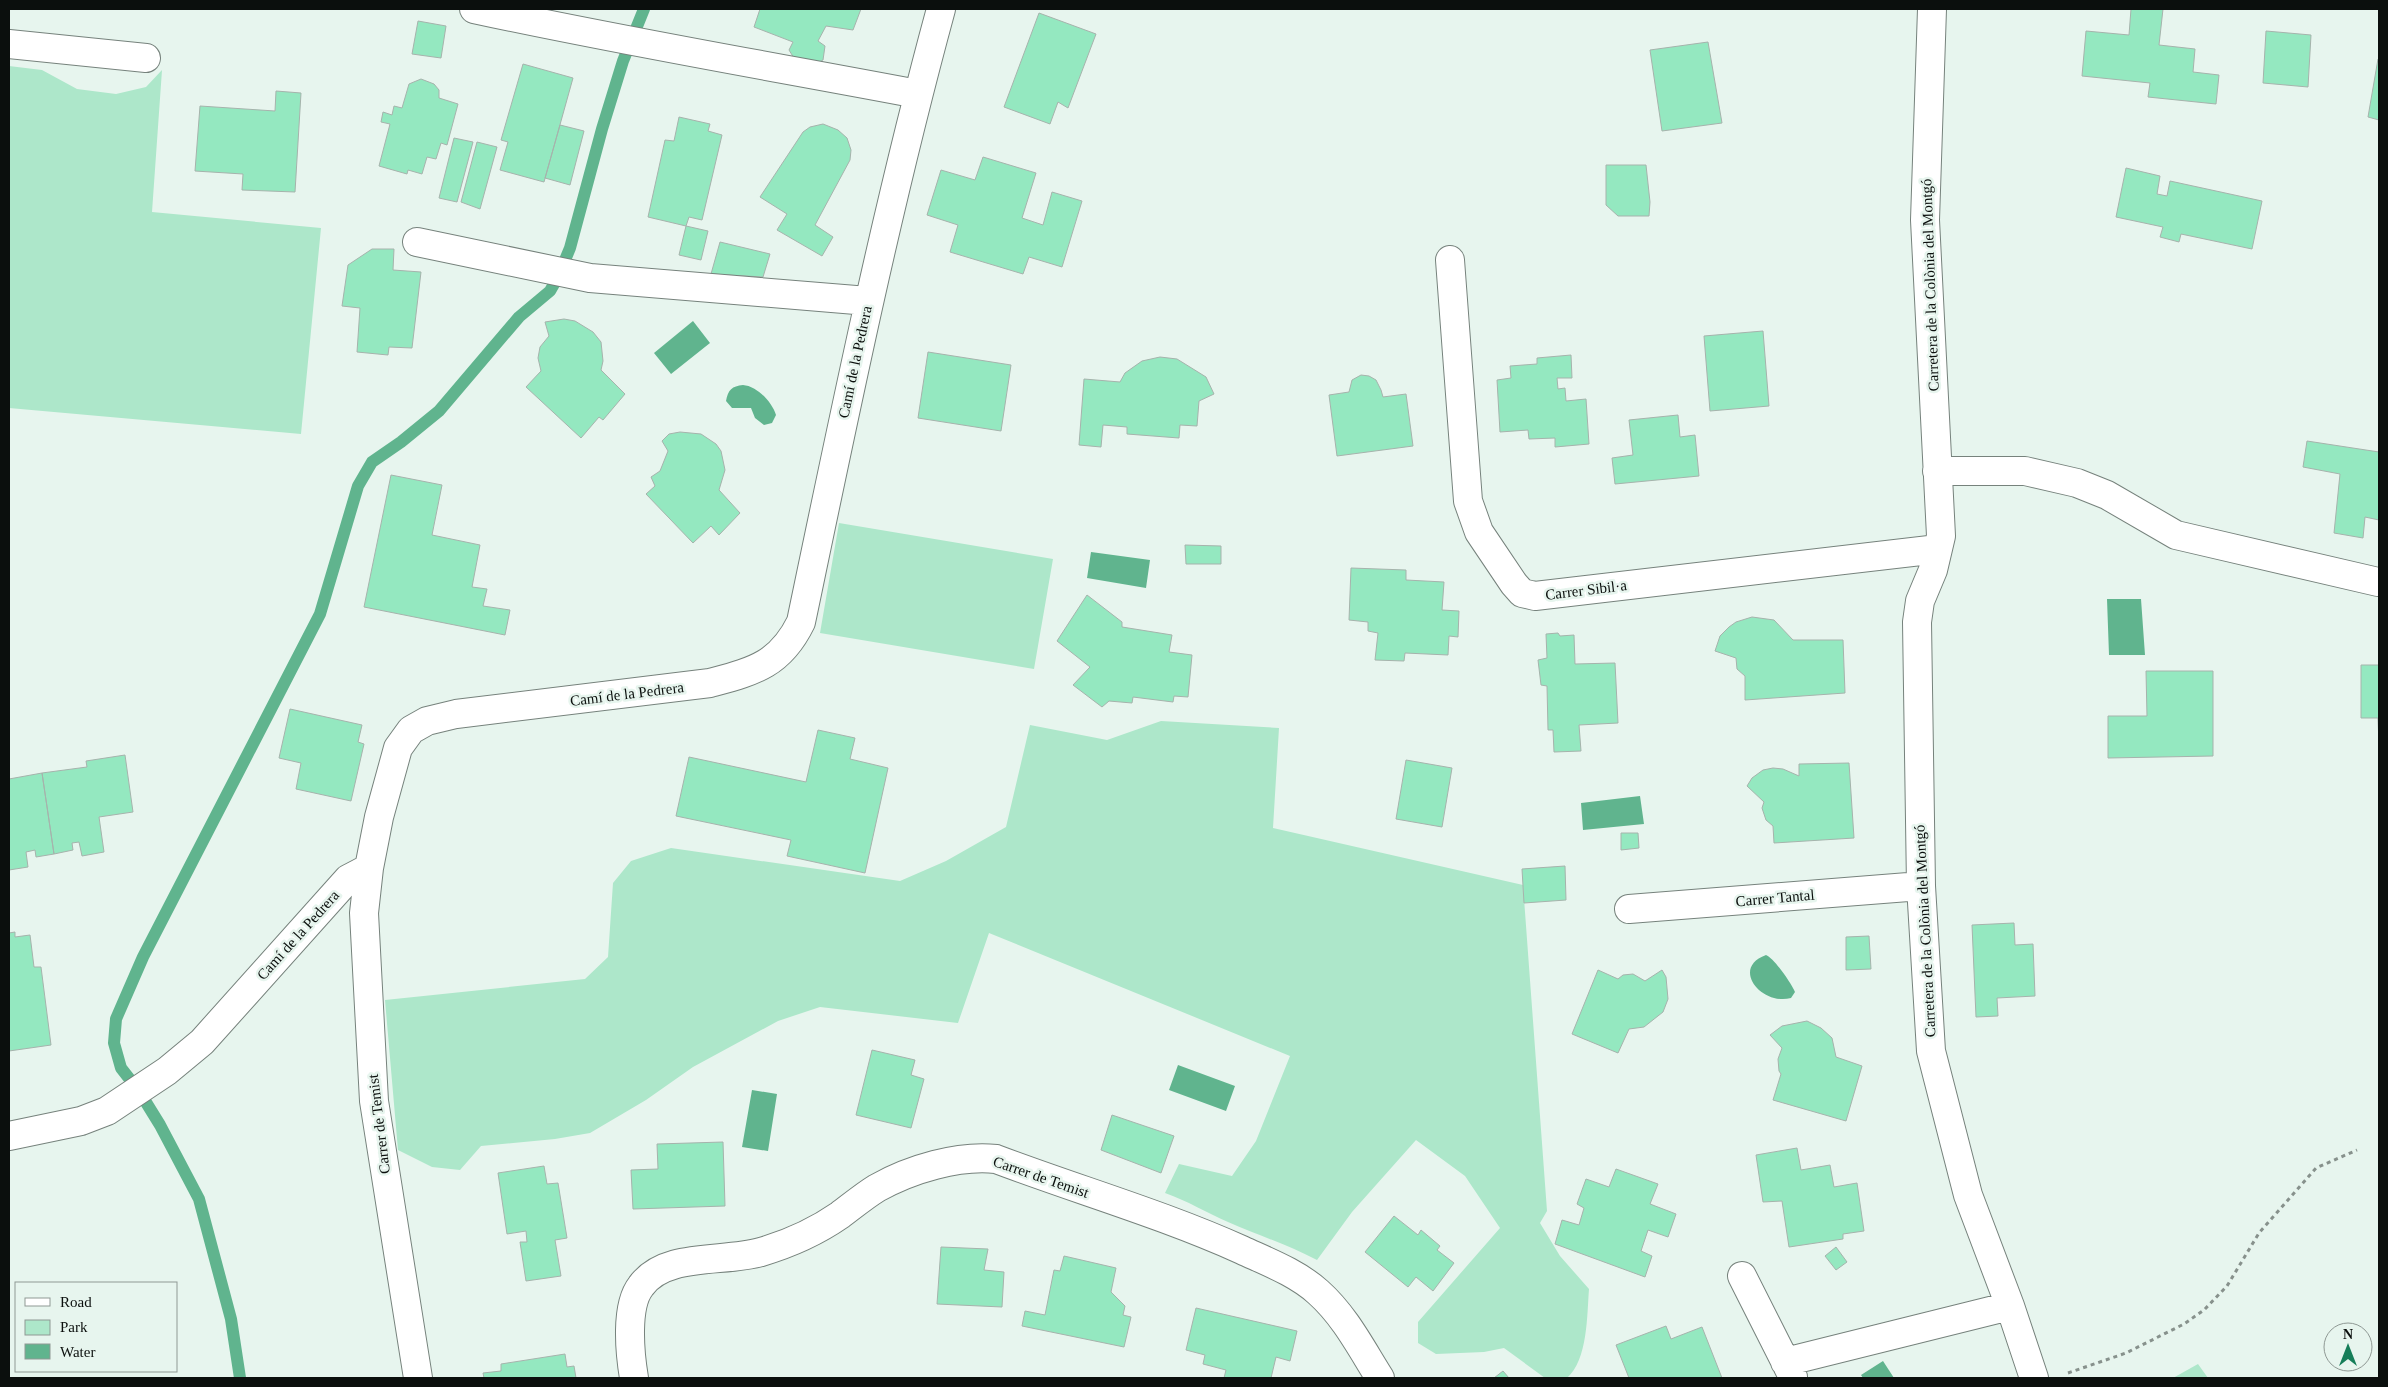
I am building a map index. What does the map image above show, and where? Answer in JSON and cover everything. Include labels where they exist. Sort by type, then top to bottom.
[{"type":"street","points":[[474,9],[604,38],[676,49],[918,94]]},
{"type":"street","name":"Camí de la Pedrera","points":[[9,1136],[81,1121],[108,1111],[167,1071],[202,1042],[348,879],[369,868],[379,817],[398,748],[412,730],[427,720],[456,714],[710,683],[748,673],[769,663],[782,652],[793,638],[801,622],[868,301],[918,94],[941,9]]},
{"type":"street","name":"Carretera de la Colònia del Montgó","points":[[1932,9],[1925,220],[1941,536],[1933,570],[1920,601],[1917,622],[1921,886],[1931,1051],[1968,1195],[2010,1306],[2034,1378]]},
{"type":"street","points":[[9,44],[146,58]]},
{"type":"street","points":[[418,242],[524,266],[590,278],[868,301]]},
{"type":"street","name":"Carrer Sibil·a","points":[[1450,260],[1468,501],[1479,532],[1522,593],[1535,596],[1938,549]]},
{"type":"street","points":[[1937,471],[2025,471],[2077,484],[2107,495],[2176,535],[2378,582]]},
{"type":"street","name":"Carrer de Temist","points":[[369,868],[364,913],[374,1101],[418,1378]]},
{"type":"street","name":"Carrer Tantal","points":[[1629,909],[1921,886]]},
{"type":"street","name":"Carrer de Temist","points":[[634,1378],[630,1354],[632,1316],[636,1294],[640,1286],[653,1272],[669,1266],[761,1252],[800,1237],[838,1216],[877,1188],[922,1169],[975,1157],[996,1159],[1181,1225],[1274,1265],[1301,1279],[1318,1292],[1335,1310],[1353,1333],[1380,1378]]},
{"type":"street","points":[[1742,1276],[1789,1370],[2010,1306]]},
{"type":"path","points":[[2067,1373],[2126,1353],[2184,1324],[2204,1310],[2227,1286],[2259,1232],[2316,1168],[2357,1150]]},
{"type":"green space","points":[[9,66],[42,70],[77,89],[116,94],[146,87],[162,70],[152,212],[321,228],[301,434],[9,408]]},
{"type":"green space","points":[[839,523],[1053,559],[1034,669],[820,633]]},
{"type":"green space","points":[[1161,721],[1279,728],[1273,828],[1523,885],[1547,1211],[1540,1223],[1560,1256],[1589,1289],[1583,1349],[1574,1370],[1567,1378],[1545,1378],[1504,1348],[1484,1352],[1436,1354],[1418,1343],[1418,1322],[1500,1228],[1465,1176],[1416,1140],[1352,1212],[1317,1260],[1165,1193],[1179,1164],[1232,1176],[1256,1141],[1290,1056],[989,933],[958,1023],[820,1007],[778,1021],[693,1067],[646,1100],[590,1133],[555,1139],[481,1146],[460,1170],[432,1167],[398,1150],[385,1000],[585,979],[608,957],[613,883],[631,861],[671,848],[900,881],[946,861],[1006,827],[1030,725],[1107,740]]},
{"type":"green space","points":[[2198,1364],[2208,1378],[2173,1378]]},
{"type":"water","points":[[693,321],[710,343],[671,374],[654,353]]},
{"type":"water","points":[[743,385],[754,388],[767,400],[776,415],[772,423],[764,425],[755,418],[751,408],[732,408],[726,401],[731,389]]},
{"type":"water","points":[[1091,552],[1150,560],[1146,588],[1087,578]]},
{"type":"water","points":[[2107,599],[2141,599],[2145,655],[2109,655]]},
{"type":"water","points":[[1640,796],[1644,824],[1583,830],[1581,803]]},
{"type":"water","points":[[1766,955],[1778,966],[1793,988],[1795,992],[1791,998],[1780,999],[1770,996],[1754,984],[1750,976],[1751,968],[1756,961]]},
{"type":"water","points":[[1178,1065],[1235,1086],[1226,1111],[1169,1090]]},
{"type":"water","points":[[752,1090],[777,1094],[768,1151],[742,1147]]},
{"type":"water","points":[[1883,1361],[1894,1378],[1863,1378],[1861,1375]]},
{"type":"building","points":[[760,9],[861,9],[853,30],[826,26],[818,41],[825,46],[823,60],[810,67],[797,63],[789,50],[793,42],[754,27]]},
{"type":"building","points":[[2131,9],[2163,9],[2159,45],[2195,49],[2193,72],[2219,75],[2216,104],[2148,97],[2150,83],[2082,76],[2086,31],[2129,35]]},
{"type":"building","points":[[1039,13],[1096,34],[1068,108],[1058,102],[1050,124],[1004,107]]},
{"type":"building","points":[[418,21],[446,26],[441,58],[412,54]]},
{"type":"building","points":[[2266,31],[2311,35],[2308,87],[2263,83]]},
{"type":"building","points":[[1708,42],[1722,123],[1662,131],[1650,50]]},
{"type":"building","points":[[2379,59],[2379,120],[2368,117]]},
{"type":"building","points":[[523,64],[573,78],[544,182],[500,170],[508,142],[501,140]]},
{"type":"building","points":[[421,79],[434,84],[439,90],[439,98],[458,104],[447,145],[441,143],[436,159],[427,157],[422,174],[408,170],[407,174],[379,166],[390,124],[381,122],[383,112],[392,115],[394,106],[402,108],[409,84]]},
{"type":"building","points":[[276,91],[301,93],[295,192],[242,190],[243,174],[195,171],[200,106],[275,111]]},
{"type":"building","points":[[679,117],[710,124],[708,131],[722,135],[702,220],[689,217],[686,226],[648,217],[665,140],[674,141]]},
{"type":"building","points":[[823,124],[838,130],[847,138],[851,150],[850,160],[815,225],[833,237],[822,256],[777,230],[787,214],[760,197],[803,132],[810,127]]},
{"type":"building","points":[[560,125],[584,131],[570,185],[545,178]]},
{"type":"building","points":[[454,138],[473,142],[457,202],[439,198]]},
{"type":"building","points":[[477,142],[497,147],[480,209],[461,202]]},
{"type":"building","points":[[983,157],[1036,173],[1022,218],[1043,225],[1052,192],[1082,201],[1062,267],[1029,257],[1023,274],[950,252],[958,225],[927,215],[941,170],[975,180]]},
{"type":"building","points":[[1606,165],[1646,165],[1650,202],[1649,216],[1618,216],[1606,205]]},
{"type":"building","points":[[2126,168],[2160,176],[2157,194],[2167,196],[2170,181],[2262,201],[2252,249],[2181,234],[2179,242],[2160,237],[2163,227],[2116,217]]},
{"type":"building","points":[[686,226],[708,231],[701,260],[679,255]]},
{"type":"building","points":[[720,242],[770,254],[763,277],[711,274]]},
{"type":"building","points":[[372,249],[394,249],[393,270],[421,272],[412,348],[389,347],[388,355],[357,352],[360,308],[342,306],[348,265]]},
{"type":"building","points":[[564,319],[575,321],[593,332],[601,342],[603,361],[601,370],[625,394],[603,420],[599,417],[581,438],[526,387],[541,371],[538,358],[540,347],[549,336],[545,322]]},
{"type":"building","points":[[1763,331],[1769,406],[1710,411],[1704,336]]},
{"type":"building","points":[[928,352],[1011,365],[1001,431],[918,418]]},
{"type":"building","points":[[1571,355],[1572,378],[1557,378],[1558,389],[1565,388],[1566,401],[1586,399],[1589,444],[1555,447],[1555,438],[1529,439],[1528,430],[1500,432],[1497,380],[1511,378],[1510,366],[1537,364],[1537,358]]},
{"type":"building","points":[[1160,357],[1177,359],[1206,377],[1214,394],[1199,401],[1197,426],[1180,425],[1179,438],[1127,434],[1127,427],[1103,425],[1101,447],[1079,445],[1084,379],[1120,382],[1125,373],[1142,361]]},
{"type":"building","points":[[1361,375],[1369,376],[1376,380],[1383,397],[1406,394],[1413,446],[1337,456],[1329,395],[1349,392],[1352,380]]},
{"type":"building","points":[[1678,415],[1680,437],[1695,435],[1699,476],[1615,484],[1612,458],[1633,455],[1629,420]]},
{"type":"building","points":[[680,432],[701,434],[716,444],[721,451],[725,470],[719,490],[740,513],[719,535],[711,526],[693,543],[646,494],[655,486],[651,477],[660,471],[668,451],[662,441],[669,434]]},
{"type":"building","points":[[2307,441],[2379,452],[2379,520],[2365,517],[2363,538],[2334,533],[2340,474],[2303,467]]},
{"type":"building","points":[[391,475],[442,485],[432,535],[480,545],[472,587],[487,589],[483,606],[510,610],[505,635],[364,607]]},
{"type":"building","points":[[1185,545],[1221,546],[1221,564],[1186,564]]},
{"type":"building","points":[[1351,568],[1406,570],[1406,580],[1444,582],[1442,610],[1459,611],[1458,637],[1449,636],[1448,655],[1405,653],[1404,661],[1375,660],[1378,633],[1368,631],[1368,622],[1349,620]]},
{"type":"building","points":[[1087,595],[1122,622],[1122,627],[1172,635],[1169,652],[1192,655],[1188,697],[1174,696],[1173,702],[1133,697],[1132,703],[1109,701],[1102,707],[1073,685],[1090,667],[1057,641]]},
{"type":"building","points":[[1752,617],[1774,620],[1793,640],[1843,640],[1845,693],[1745,700],[1745,676],[1737,669],[1736,658],[1715,651],[1720,636],[1729,627],[1736,622]]},
{"type":"building","points":[[1558,633],[1560,636],[1574,635],[1575,664],[1615,663],[1618,723],[1579,725],[1581,751],[1554,752],[1553,730],[1548,730],[1547,686],[1541,685],[1538,660],[1547,658],[1546,634]]},
{"type":"building","points":[[2361,665],[2379,665],[2379,745],[2378,718],[2361,718]]},
{"type":"building","points":[[2146,671],[2213,671],[2213,756],[2108,758],[2108,716],[2147,716]]},
{"type":"building","points":[[290,709],[362,725],[358,742],[364,744],[351,801],[296,789],[301,763],[279,758]]},
{"type":"building","points":[[818,730],[855,738],[850,759],[888,768],[865,873],[787,856],[791,840],[676,816],[689,757],[806,782]]},
{"type":"building","points":[[125,755],[133,812],[99,817],[104,852],[82,856],[79,842],[72,843],[73,850],[54,854],[42,773],[87,767],[86,761]]},
{"type":"building","points":[[1406,760],[1452,768],[1442,827],[1396,819]]},
{"type":"building","points":[[1849,763],[1854,838],[1774,843],[1773,826],[1766,820],[1762,808],[1764,802],[1747,786],[1752,778],[1763,770],[1773,768],[1783,769],[1799,776],[1799,764]]},
{"type":"building","points":[[42,773],[54,854],[36,857],[35,850],[26,852],[28,867],[9,870],[9,779]]},
{"type":"building","points":[[1621,833],[1638,833],[1639,848],[1621,850]]},
{"type":"building","points":[[1565,866],[1566,900],[1524,903],[1522,869]]},
{"type":"building","points":[[2014,923],[2015,945],[2033,944],[2035,996],[1997,998],[1998,1016],[1976,1017],[1972,925]]},
{"type":"building","points":[[15,932],[15,937],[30,935],[34,967],[41,967],[51,1045],[9,1051],[9,933]]},
{"type":"building","points":[[1869,936],[1871,969],[1846,970],[1846,937]]},
{"type":"building","points":[[1598,970],[1618,979],[1623,975],[1633,974],[1645,981],[1662,970],[1666,977],[1668,999],[1663,1012],[1644,1027],[1629,1029],[1618,1053],[1572,1034]]},
{"type":"building","points":[[1807,1021],[1821,1028],[1832,1038],[1836,1057],[1862,1066],[1846,1121],[1773,1100],[1781,1074],[1778,1059],[1782,1048],[1770,1035],[1782,1026]]},
{"type":"building","points":[[872,1050],[915,1060],[911,1075],[924,1079],[911,1128],[856,1115]]},
{"type":"building","points":[[1112,1115],[1174,1136],[1161,1173],[1101,1150]]},
{"type":"building","points":[[723,1142],[725,1206],[633,1209],[631,1170],[658,1169],[657,1144]]},
{"type":"building","points":[[1797,1148],[1801,1170],[1830,1165],[1834,1187],[1857,1183],[1864,1231],[1843,1234],[1843,1239],[1789,1247],[1782,1201],[1763,1202],[1756,1155]]},
{"type":"building","points":[[544,1166],[547,1184],[558,1183],[567,1238],[555,1240],[561,1276],[526,1281],[520,1242],[527,1242],[526,1231],[507,1234],[498,1173]]},
{"type":"building","points":[[1616,1169],[1658,1184],[1650,1204],[1676,1214],[1668,1237],[1648,1230],[1641,1251],[1652,1256],[1645,1277],[1555,1244],[1562,1220],[1579,1225],[1584,1208],[1577,1204],[1586,1179],[1609,1187]]},
{"type":"building","points":[[1394,1216],[1418,1235],[1421,1230],[1440,1246],[1437,1250],[1454,1263],[1433,1291],[1416,1277],[1408,1287],[1365,1252]]},
{"type":"building","points":[[941,1247],[988,1249],[984,1270],[1004,1272],[1002,1307],[937,1304]]},
{"type":"building","points":[[1836,1247],[1847,1262],[1836,1270],[1825,1256]]},
{"type":"building","points":[[1064,1256],[1116,1268],[1111,1292],[1125,1306],[1123,1315],[1131,1317],[1124,1347],[1022,1326],[1025,1311],[1045,1315],[1054,1270],[1060,1271]]},
{"type":"building","points":[[1196,1308],[1297,1331],[1290,1361],[1276,1357],[1271,1378],[1224,1378],[1226,1370],[1203,1364],[1205,1355],[1186,1350]]},
{"type":"building","points":[[1666,1326],[1671,1339],[1702,1327],[1722,1378],[1629,1378],[1616,1345]]},
{"type":"building","points":[[565,1354],[567,1367],[574,1366],[576,1378],[484,1378],[483,1373],[501,1371],[501,1364]]},
{"type":"building","points":[[1503,1371],[1509,1378],[1494,1378]]},
{"type":"waterway","points":[[240,1378],[231,1319],[199,1199],[160,1125],[139,1091],[121,1068],[114,1043],[116,1019],[143,957],[320,614],[358,486],[372,462],[401,442],[439,411],[519,317],[550,291],[558,277],[570,248],[602,129],[623,61],[644,9]]}]
